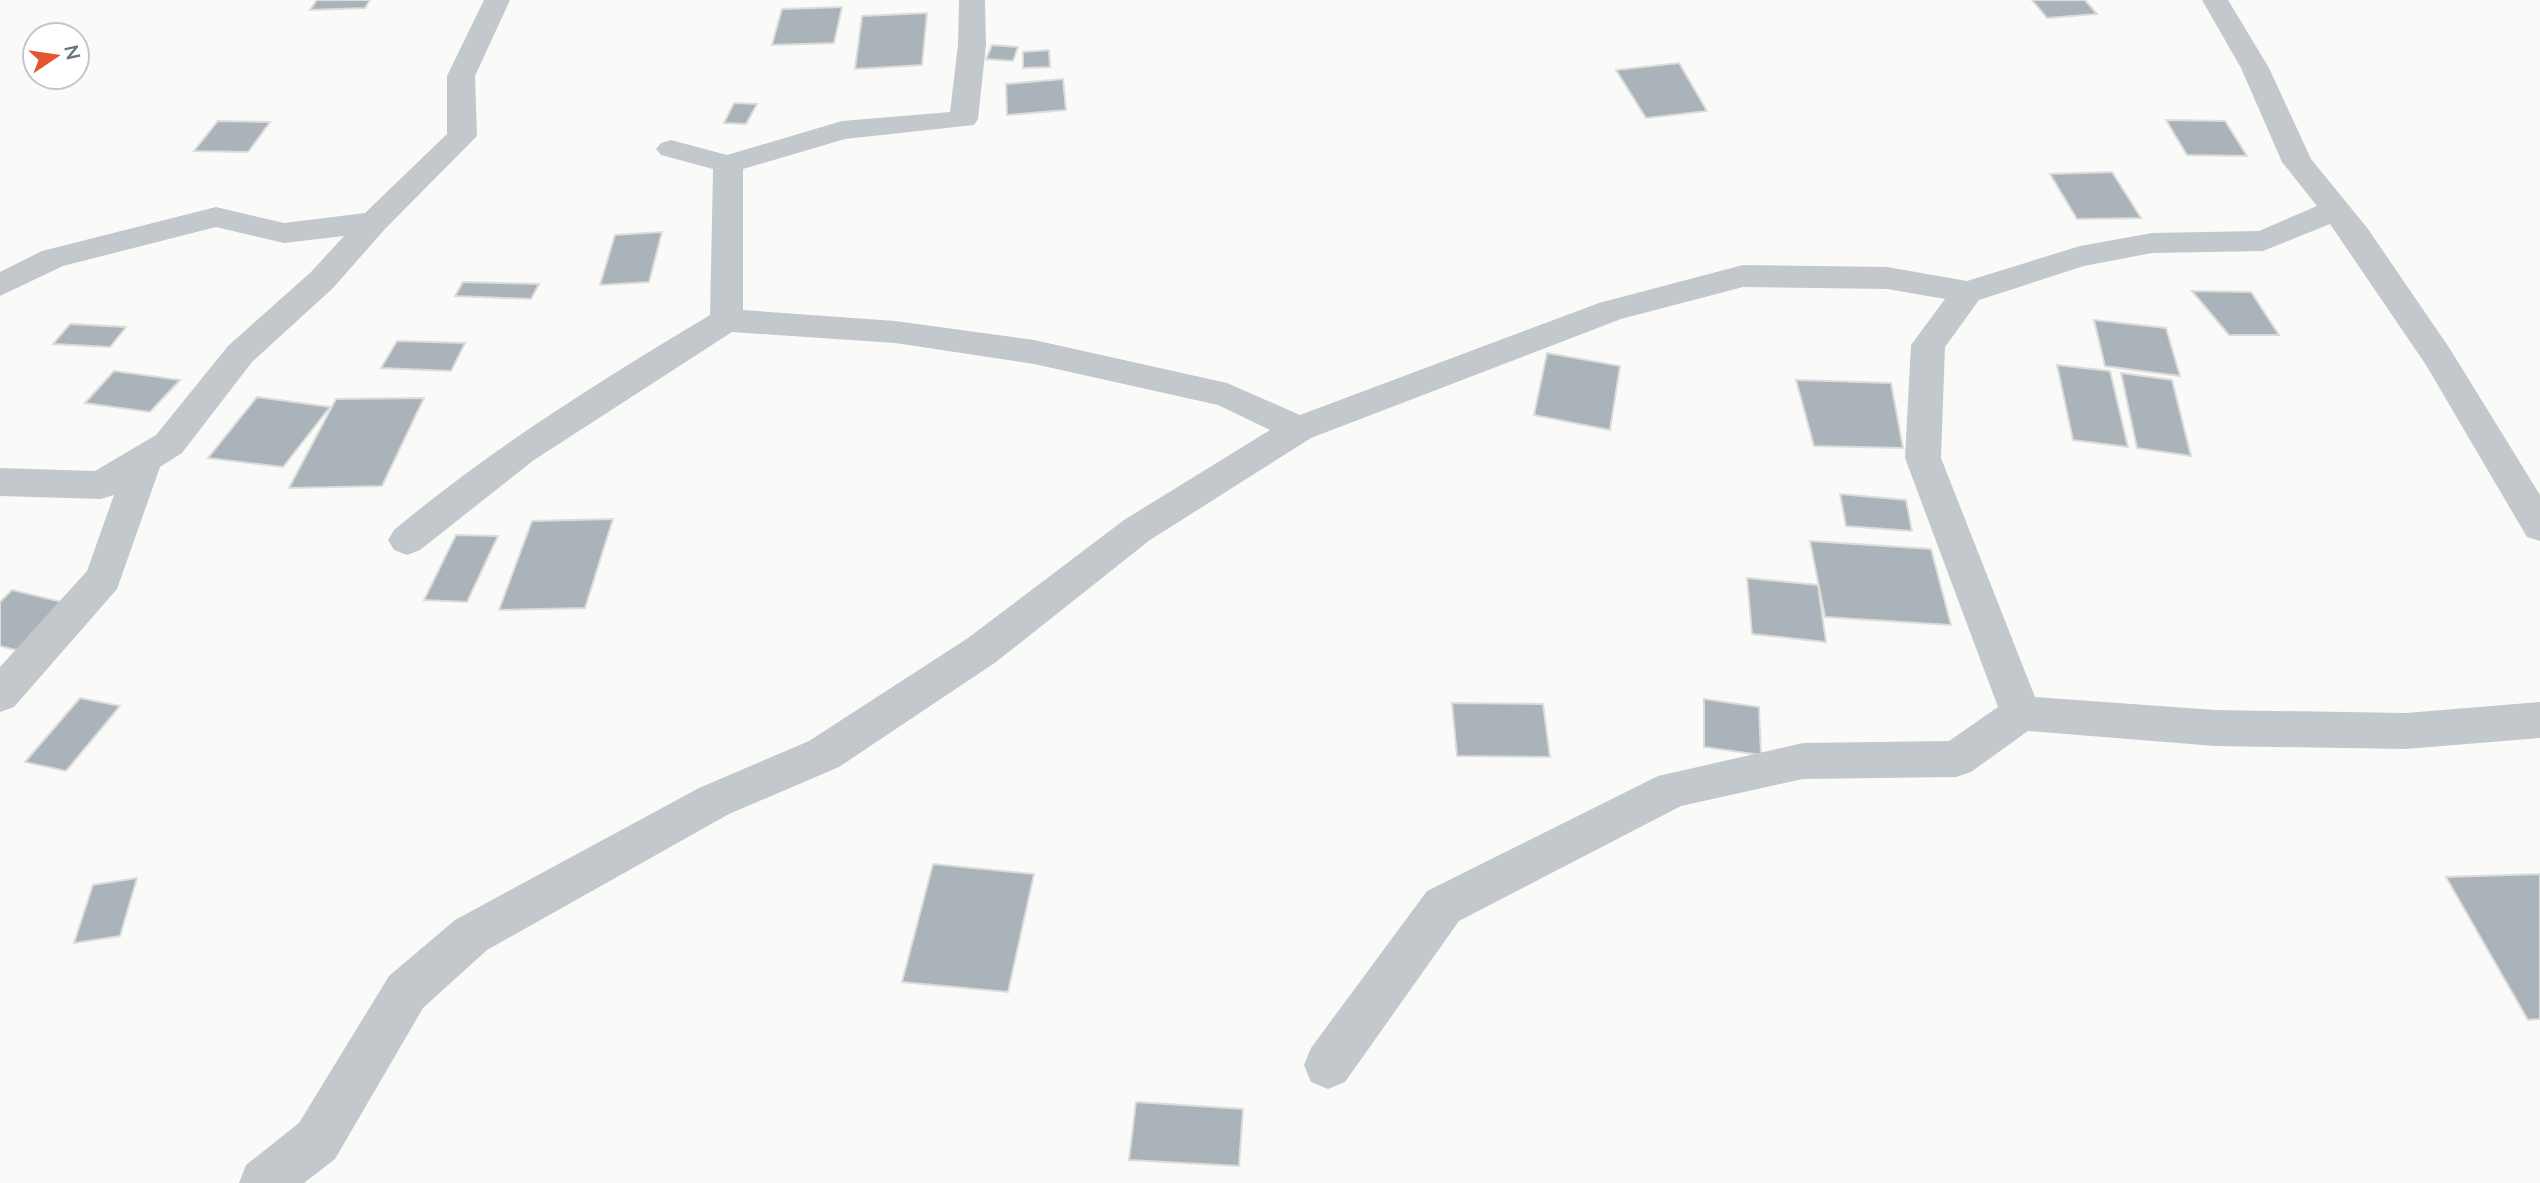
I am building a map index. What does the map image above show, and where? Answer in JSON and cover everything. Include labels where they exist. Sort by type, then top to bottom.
[{"type":"street","points":[[0,482],[102,485],[169,444],[240,354],[322,280],[374,222],[462,136],[461,76],[497,0]]},
{"type":"street","points":[[671,149],[728,164],[842,130],[964,119],[972,45],[972,0]]},
{"type":"street","points":[[2215,0],[2255,68],[2297,162],[2357,236],[2438,357],[2540,527]]},
{"type":"street","points":[[2249,11],[2255,68]]},
{"type":"street","points":[[726,320],[728,164]]},
{"type":"street","points":[[264,1183],[317,1141],[406,992],[471,935],[714,801],[824,754],[982,650],[1137,530],[1300,429],[1611,311],[1744,276],[1887,278],[1968,292],[2080,256],[2152,243],[2263,241],[2335,210]]},
{"type":"street","points":[[0,285],[53,258],[216,217],[284,233],[374,222]]},
{"type":"street","points":[[1968,292],[1928,345],[1923,457],[2021,713]]},
{"type":"street","points":[[407,540],[460,493],[589,405],[726,320],[895,332],[1034,352],[1227,395],[1300,429]]},
{"type":"street","points":[[0,695],[103,578],[144,460]]},
{"type":"street","points":[[1328,1065],[1443,906],[1672,789],[1802,761],[1956,759],[2021,713],[2216,728],[2406,731],[2540,720]]},
{"type":"building","points":[[317,0],[370,0],[365,8],[310,10]]},
{"type":"building","points":[[2032,0],[2085,0],[2097,14],[2047,18]]},
{"type":"building","points":[[842,7],[834,43],[772,45],[782,9]]},
{"type":"building","points":[[927,13],[922,65],[855,69],[862,16]]},
{"type":"building","points":[[992,45],[1018,47],[1013,61],[986,59]]},
{"type":"building","points":[[1049,50],[1050,67],[1023,68],[1023,52]]},
{"type":"building","points":[[1679,63],[1707,111],[1646,118],[1616,70]]},
{"type":"building","points":[[1063,79],[1066,110],[1007,115],[1006,84]]},
{"type":"building","points":[[734,103],[757,104],[746,124],[724,123]]},
{"type":"building","points":[[2166,120],[2225,121],[2247,156],[2187,155]]},
{"type":"building","points":[[218,121],[270,122],[248,152],[194,151]]},
{"type":"building","points":[[2112,172],[2141,218],[2077,219],[2050,174]]},
{"type":"building","points":[[662,232],[649,282],[600,285],[615,235]]},
{"type":"building","points":[[463,282],[539,284],[531,299],[455,296]]},
{"type":"building","points":[[2192,291],[2251,292],[2279,335],[2229,335]]},
{"type":"building","points":[[2094,320],[2166,328],[2180,376],[2105,366]]},
{"type":"building","points":[[70,324],[126,327],[110,347],[53,344]]},
{"type":"building","points":[[397,341],[465,343],[451,371],[381,368]]},
{"type":"building","points":[[1547,353],[1620,366],[1610,430],[1534,415]]},
{"type":"building","points":[[2057,365],[2110,371],[2128,447],[2073,440]]},
{"type":"building","points":[[114,371],[180,380],[150,412],[85,403]]},
{"type":"building","points":[[2121,373],[2172,380],[2191,456],[2137,448]]},
{"type":"building","points":[[1796,380],[1891,383],[1903,448],[1814,446]]},
{"type":"building","points":[[257,397],[330,407],[283,467],[208,458]]},
{"type":"building","points":[[424,398],[382,486],[289,488],[336,399]]},
{"type":"building","points":[[1840,494],[1906,500],[1912,531],[1846,526]]},
{"type":"building","points":[[613,519],[585,608],[499,610],[532,521]]},
{"type":"building","points":[[456,535],[498,536],[467,602],[424,600]]},
{"type":"building","points":[[1810,541],[1931,549],[1951,625],[1825,617]]},
{"type":"building","points":[[1747,578],[1818,585],[1826,642],[1752,634]]},
{"type":"building","points":[[12,590],[70,604],[24,652],[0,646],[0,602]]},
{"type":"building","points":[[80,698],[120,706],[66,771],[25,762]]},
{"type":"building","points":[[1704,699],[1759,707],[1761,755],[1704,747]]},
{"type":"building","points":[[1452,703],[1543,704],[1550,757],[1457,756]]},
{"type":"building","points":[[933,864],[1034,874],[1008,992],[902,982]]},
{"type":"building","points":[[2540,874],[2540,1019],[2528,1020],[2446,877]]},
{"type":"building","points":[[137,878],[120,936],[74,943],[93,885]]},
{"type":"building","points":[[1136,1102],[1243,1109],[1239,1166],[1129,1160]]}]
